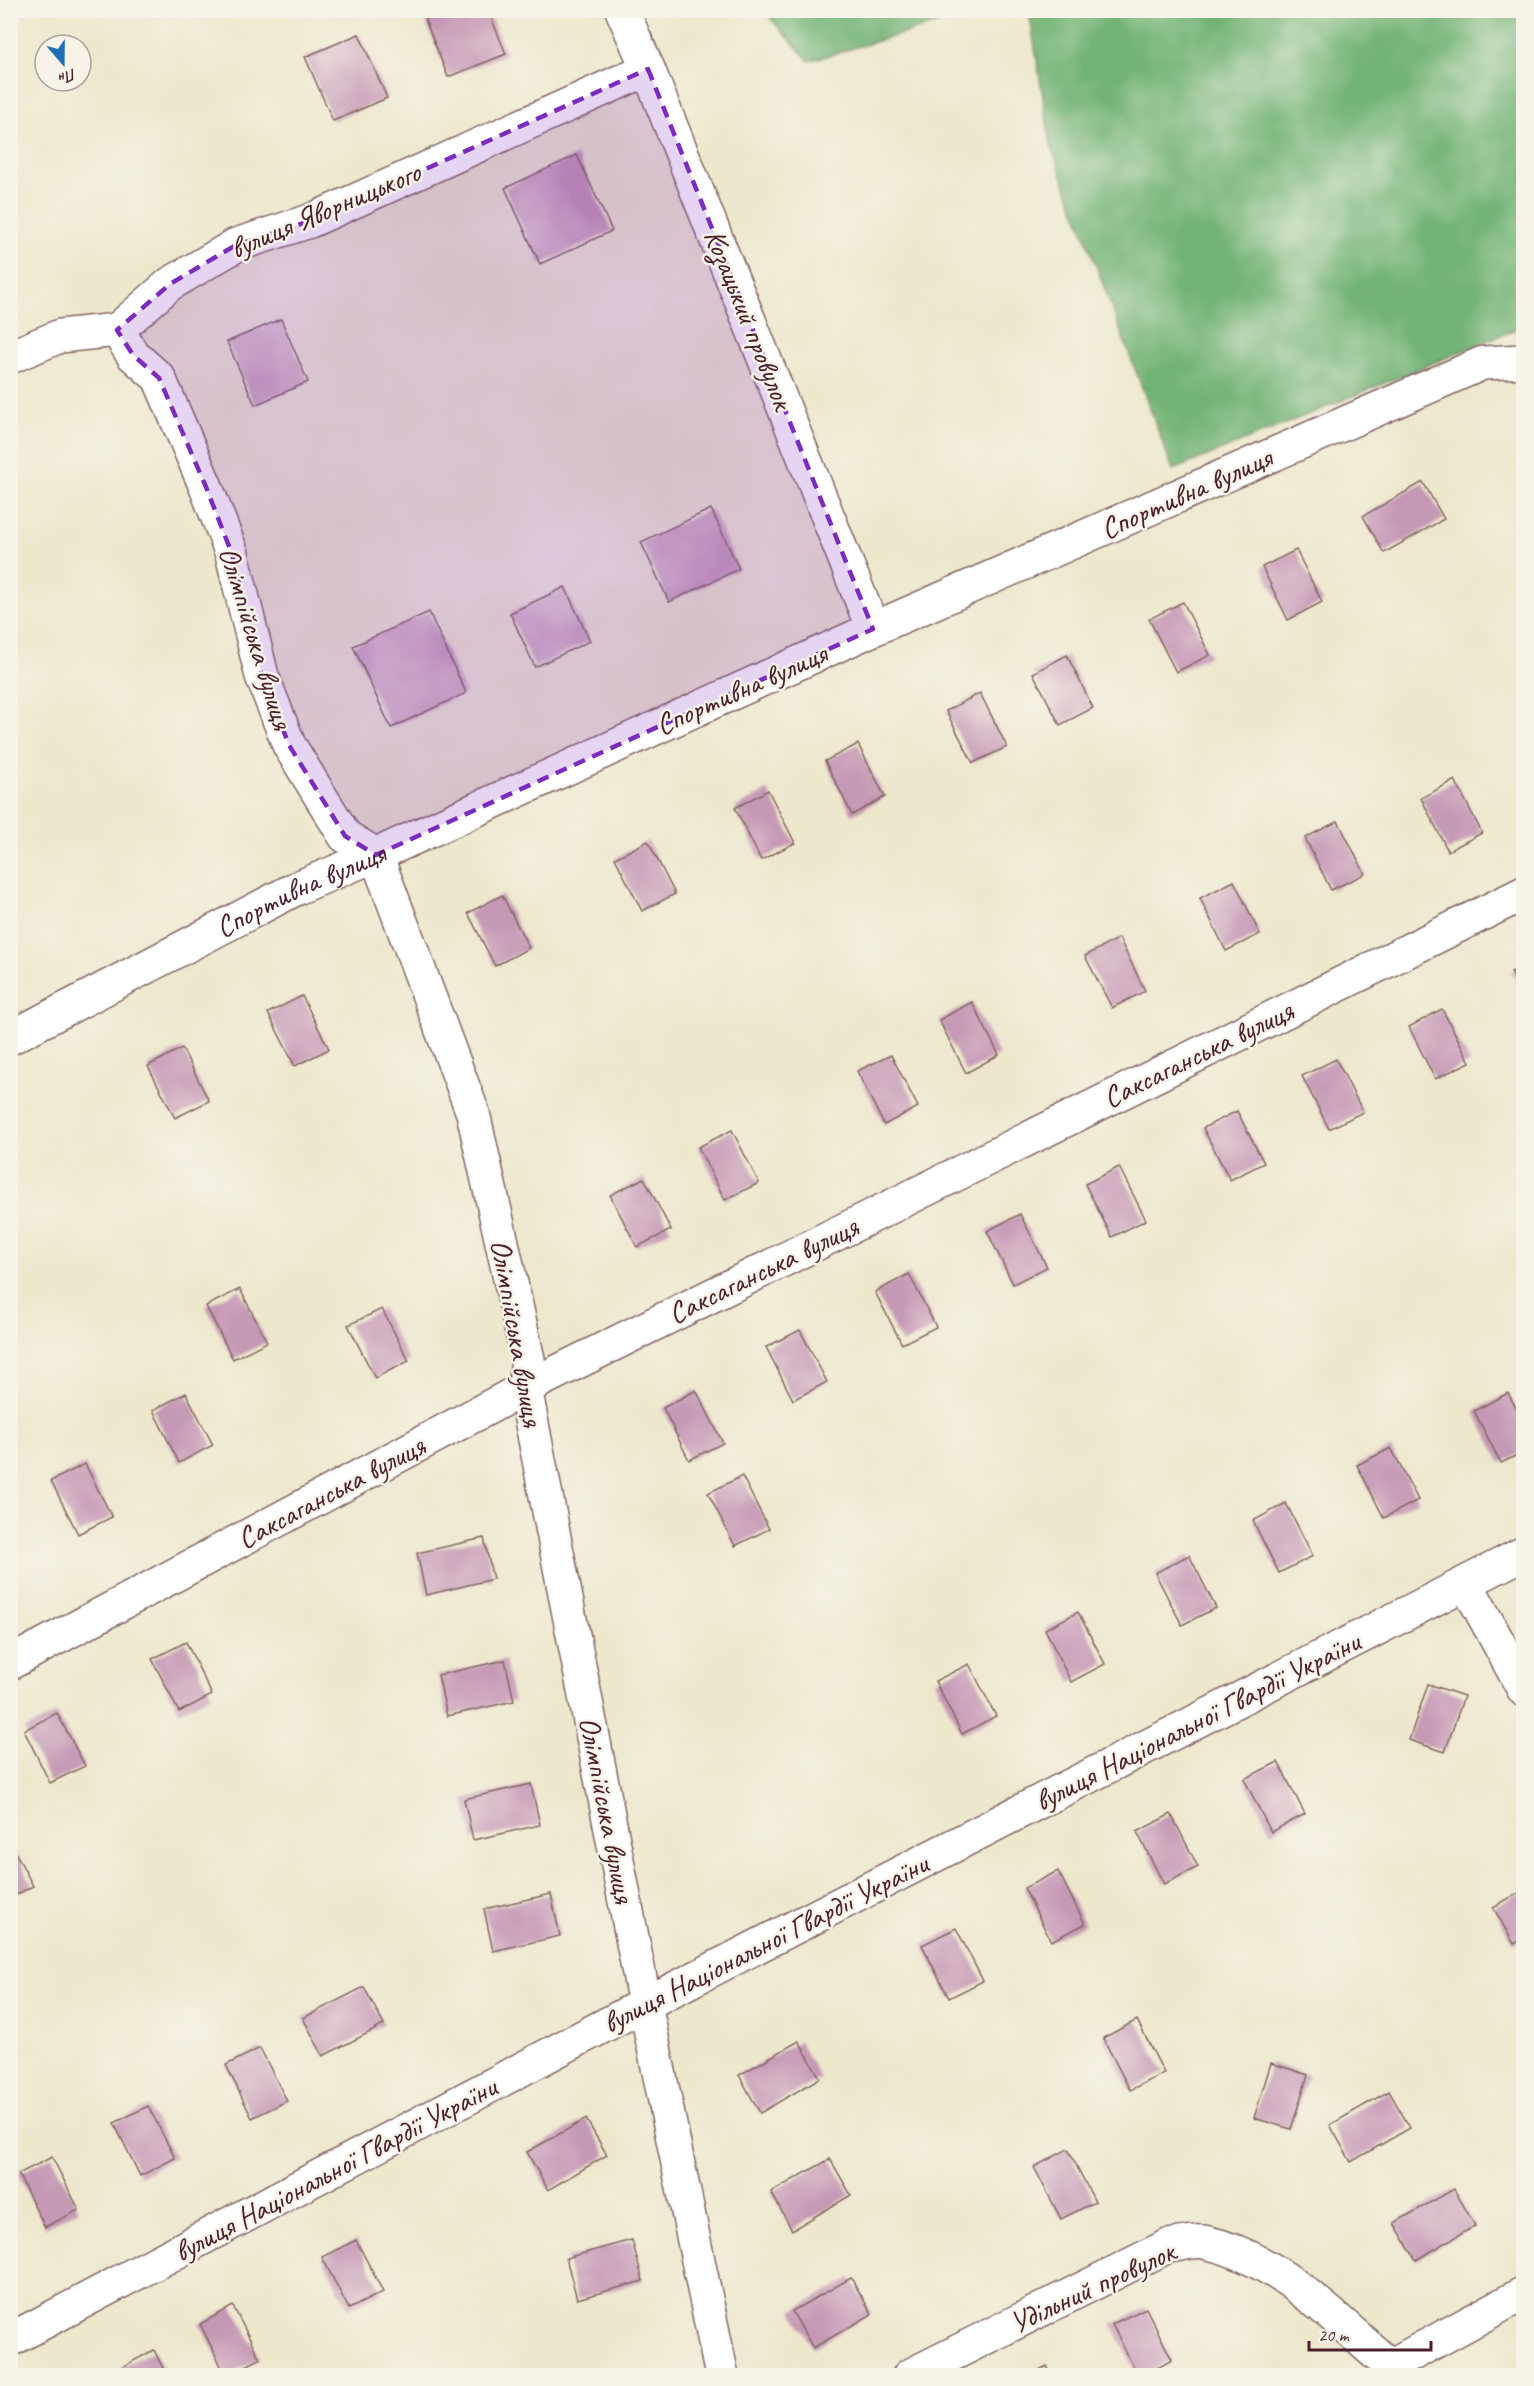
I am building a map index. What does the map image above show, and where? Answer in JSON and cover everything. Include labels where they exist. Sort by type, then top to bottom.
[{"type":"street","name":"Козацький провулок","points":[[622,10],[648,69],[873,629]]},
{"type":"street","name":"вулиця Яворницького","points":[[117,330],[170,284],[236,245],[310,221],[648,69]]},
{"type":"street","points":[[10,357],[60,336],[117,330]]},
{"type":"street","name":"Олімпійська вулиця","points":[[117,330],[133,355],[159,378],[206,487],[232,554],[262,676],[289,745],[345,836],[376,855],[473,1113],[528,1359],[525,1388],[645,2004],[722,2376]]},
{"type":"street","name":"Спортивна вулиця","points":[[10,1038],[297,888],[376,855],[873,629],[1483,363],[1524,361]]},
{"type":"street","name":"Саксаганська вулиця","points":[[10,1663],[525,1388],[1524,893]]},
{"type":"street","name":"вулиця Національної Гвардії України","points":[[10,2340],[645,2004],[1524,1554]]},
{"type":"street","points":[[1466,1583],[1524,1690]]},
{"type":"street","name":"Удільний провулок","points":[[909,2376],[1168,2246],[1202,2241],[1251,2258],[1290,2281],[1390,2371]]},
{"type":"street","points":[[1390,2371],[1524,2293]]},
{"type":"highlighted area","points":[[648,69],[873,629],[376,855],[345,836],[289,745],[262,676],[232,554],[206,487],[159,378],[133,355],[117,330],[170,284],[236,245],[310,221]]},
{"type":"green space","points":[[764,11],[981,11],[809,61]]},
{"type":"green space","points":[[1029,11],[1523,11],[1523,326],[1173,470],[1051,146]]},
{"type":"building","points":[[427,10],[488,10],[506,54],[448,77],[422,12]]},
{"type":"building","points":[[359,34],[387,98],[333,121],[305,57]]},
{"type":"building","points":[[577,155],[612,231],[540,264],[505,188]]},
{"type":"building","points":[[281,319],[308,382],[255,405],[227,342]]},
{"type":"building","points":[[1423,482],[1444,519],[1384,553],[1363,516]]},
{"type":"building","points":[[711,509],[739,569],[669,602],[641,542]]},
{"type":"building","points":[[1296,550],[1322,602],[1288,620],[1262,567]]},
{"type":"building","points":[[565,587],[590,641],[535,667],[510,613]]},
{"type":"building","points":[[1183,602],[1210,655],[1176,672],[1149,619]]},
{"type":"building","points":[[429,612],[466,693],[391,728],[353,646]]},
{"type":"building","points":[[1067,655],[1093,708],[1060,725],[1033,673]]},
{"type":"building","points":[[980,693],[1007,747],[973,763],[946,711]]},
{"type":"building","points":[[858,744],[885,797],[852,815],[825,761]]},
{"type":"building","points":[[1455,780],[1482,833],[1448,851],[1421,798]]},
{"type":"building","points":[[768,790],[795,843],[761,860],[735,808]]},
{"type":"building","points":[[1338,821],[1365,874],[1331,890],[1305,838]]},
{"type":"building","points":[[648,841],[675,894],[642,911],[615,858]]},
{"type":"building","points":[[1234,881],[1260,934],[1226,951],[1200,898]]},
{"type":"building","points":[[502,895],[529,948],[495,966],[468,913]]},
{"type":"building","points":[[1119,938],[1145,991],[1112,1008],[1085,956]]},
{"type":"building","points":[[1524,965],[1524,996],[1511,972]]},
{"type":"building","points":[[302,996],[329,1049],[295,1066],[268,1013]]},
{"type":"building","points":[[972,1002],[999,1055],[966,1073],[939,1020]]},
{"type":"building","points":[[1442,1009],[1470,1062],[1435,1079],[1409,1027]]},
{"type":"building","points":[[182,1048],[209,1101],[175,1118],[148,1066]]},
{"type":"building","points":[[891,1055],[918,1107],[884,1125],[857,1071]]},
{"type":"building","points":[[1336,1059],[1363,1112],[1329,1129],[1302,1076]]},
{"type":"building","points":[[1237,1111],[1264,1163],[1230,1180],[1203,1128]]},
{"type":"building","points":[[732,1130],[759,1183],[725,1200],[698,1147]]},
{"type":"building","points":[[1119,1167],[1146,1220],[1112,1237],[1085,1184]]},
{"type":"building","points":[[644,1178],[671,1230],[637,1247],[610,1195]]},
{"type":"building","points":[[1020,1214],[1047,1267],[1013,1284],[987,1231]]},
{"type":"building","points":[[909,1274],[936,1327],[902,1344],[875,1292]]},
{"type":"building","points":[[240,1289],[267,1342],[233,1359],[206,1306]]},
{"type":"building","points":[[382,1309],[409,1361],[375,1378],[348,1325]]},
{"type":"building","points":[[800,1330],[827,1382],[793,1400],[766,1347]]},
{"type":"building","points":[[696,1390],[723,1443],[689,1460],[663,1408]]},
{"type":"building","points":[[186,1393],[213,1445],[179,1463],[153,1410]]},
{"type":"building","points":[[1508,1393],[1524,1423],[1524,1452],[1501,1463],[1474,1411]]},
{"type":"building","points":[[1391,1448],[1418,1500],[1384,1518],[1357,1465]]},
{"type":"building","points":[[85,1464],[112,1517],[78,1534],[51,1481]]},
{"type":"building","points":[[742,1476],[769,1529],[735,1546],[708,1493]]},
{"type":"building","points":[[1286,1503],[1313,1556],[1279,1573],[1253,1521]]},
{"type":"building","points":[[484,1538],[493,1579],[426,1595],[417,1553]]},
{"type":"building","points":[[1189,1555],[1216,1608],[1182,1625],[1155,1573]]},
{"type":"building","points":[[1078,1612],[1105,1664],[1071,1682],[1045,1629]]},
{"type":"building","points":[[186,1642],[212,1695],[179,1712],[152,1659]]},
{"type":"building","points":[[505,1660],[514,1701],[447,1716],[438,1675]]},
{"type":"building","points":[[969,1664],[996,1716],[962,1734],[935,1681]]},
{"type":"building","points":[[1428,1684],[1464,1696],[1445,1752],[1409,1740]]},
{"type":"building","points":[[57,1713],[85,1766],[50,1783],[24,1730]]},
{"type":"building","points":[[1278,1762],[1305,1814],[1271,1832],[1244,1779]]},
{"type":"building","points":[[531,1784],[540,1825],[473,1840],[464,1799]]},
{"type":"building","points":[[1171,1814],[1198,1867],[1164,1884],[1137,1832]]},
{"type":"building","points":[[10,1842],[33,1886],[10,1898]]},
{"type":"building","points":[[1058,1871],[1085,1924],[1051,1941],[1024,1888]]},
{"type":"building","points":[[1524,1890],[1524,1939],[1514,1944],[1493,1907]]},
{"type":"building","points":[[551,1894],[560,1936],[493,1951],[484,1909]]},
{"type":"building","points":[[956,1928],[983,1981],[949,1998],[922,1945]]},
{"type":"building","points":[[364,1987],[384,2025],[323,2056],[303,2018]]},
{"type":"building","points":[[1137,2020],[1164,2073],[1130,2090],[1103,2038]]},
{"type":"building","points":[[799,2041],[820,2078],[760,2113],[739,2075]]},
{"type":"building","points":[[260,2048],[287,2101],[252,2118],[226,2065]]},
{"type":"building","points":[[1271,2063],[1308,2075],[1291,2129],[1254,2118]]},
{"type":"building","points":[[1389,2091],[1410,2128],[1351,2162],[1330,2125]]},
{"type":"building","points":[[148,2106],[175,2158],[140,2176],[114,2123]]},
{"type":"building","points":[[586,2119],[607,2155],[548,2190],[527,2152]]},
{"type":"building","points":[[1068,2149],[1095,2202],[1061,2219],[1034,2167]]},
{"type":"building","points":[[52,2157],[79,2210],[45,2227],[18,2174]]},
{"type":"building","points":[[830,2159],[851,2195],[792,2230],[771,2192]]},
{"type":"building","points":[[1454,2189],[1475,2226],[1416,2260],[1394,2223]]},
{"type":"building","points":[[356,2240],[383,2292],[349,2309],[322,2257]]},
{"type":"building","points":[[632,2240],[643,2281],[577,2299],[566,2258]]},
{"type":"building","points":[[851,2278],[872,2314],[813,2348],[792,2311]]},
{"type":"building","points":[[233,2306],[260,2359],[226,2376],[200,2324]]},
{"type":"building","points":[[1146,2308],[1172,2360],[1143,2376],[1138,2376],[1112,2324]]},
{"type":"building","points":[[154,2350],[167,2376],[124,2376],[120,2368]]},
{"type":"building","points":[[1047,2366],[1052,2376],[1027,2376]]}]
